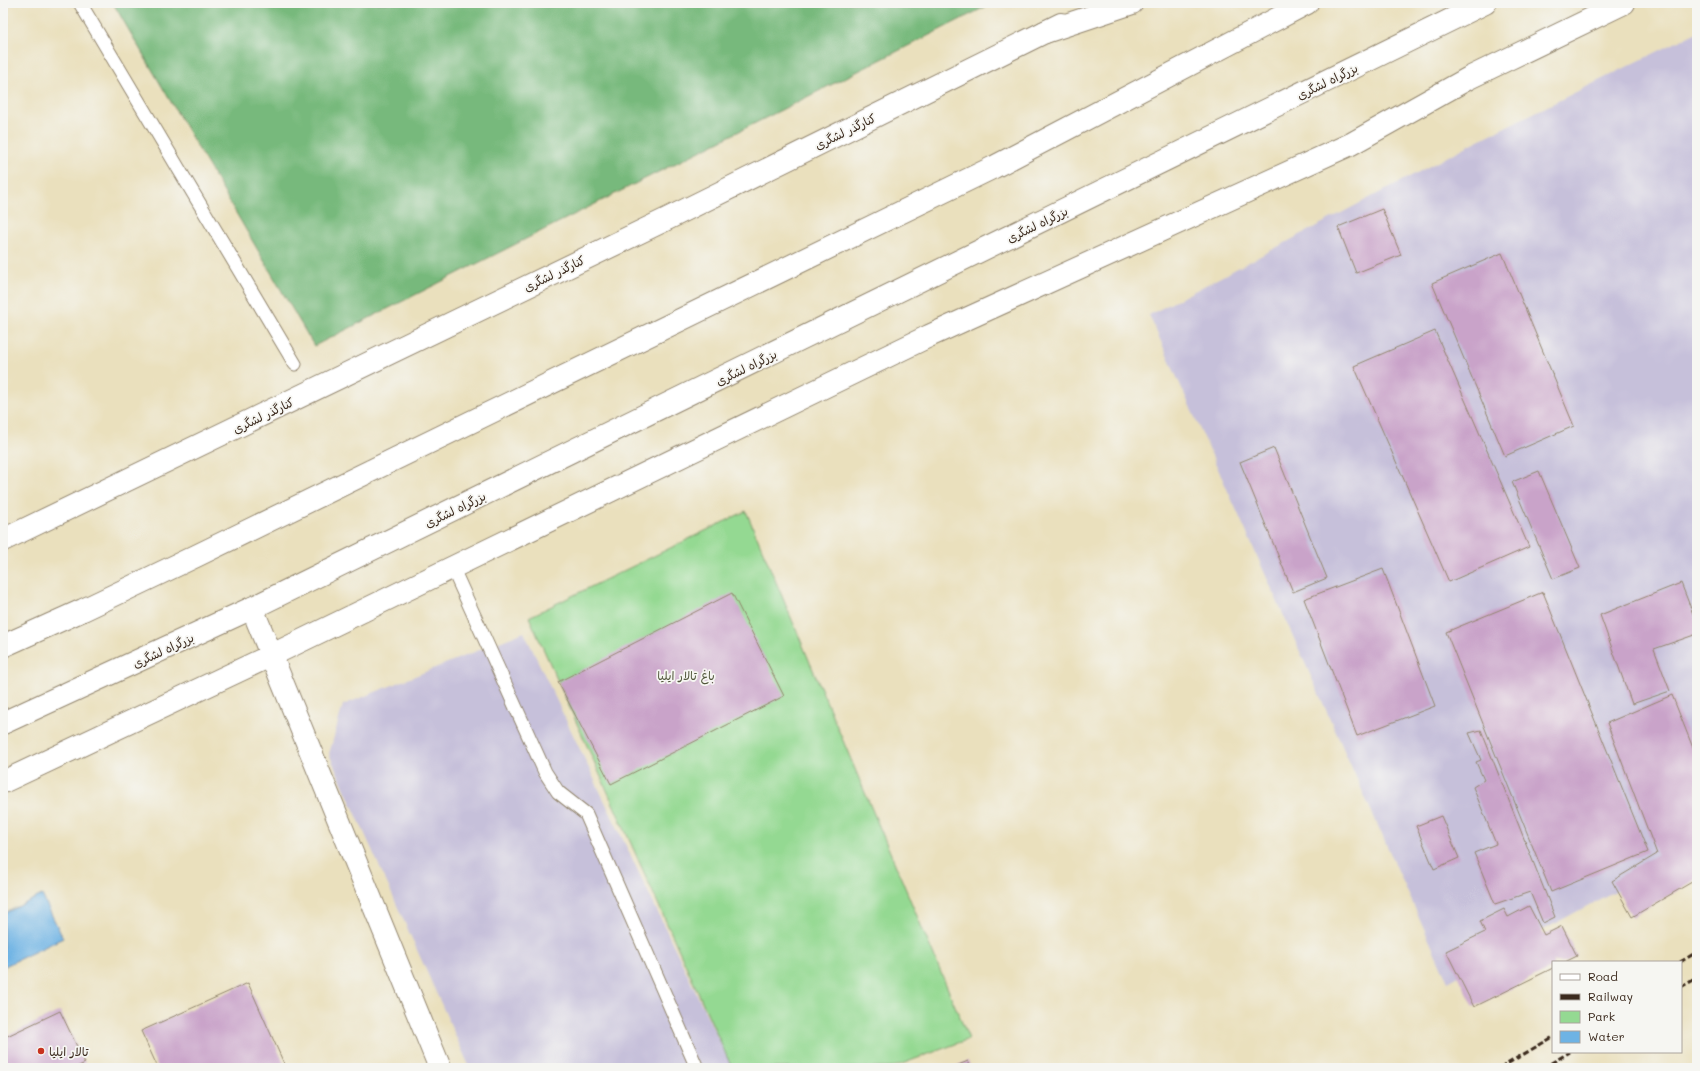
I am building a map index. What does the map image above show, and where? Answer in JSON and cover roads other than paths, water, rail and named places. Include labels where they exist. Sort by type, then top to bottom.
[{"type":"main road","name":"کنارگذر لشگری","points":[[3,540],[667,219],[1104,3]]},
{"type":"main road","points":[[1045,32],[1132,3]]},
{"type":"main road","points":[[3,646],[84,610],[196,556],[994,167],[1307,3]]},
{"type":"main road","name":"بزرگراه لشگری","points":[[3,723],[252,608],[1485,3]]},
{"type":"main road","points":[[3,782],[453,568],[929,336],[1351,144],[1469,78],[1624,3]]},
{"type":"main road","points":[[252,608],[270,656],[440,1068]]},
{"type":"lane","points":[[80,3],[295,364]]},
{"type":"lane","points":[[453,568],[545,772],[558,792],[586,814],[696,1068]]},
{"type":"water","points":[[42,895],[63,938],[3,967],[3,914]]},
{"type":"railway","points":[[1682,961],[1697,952]]},
{"type":"railway","points":[[1682,986],[1697,978]]},
{"type":"railway","points":[[1500,1068],[1552,1038]]},
{"type":"railway","points":[[1543,1068],[1568,1053]]},
{"type":"place","name":"تالار ایلیا","points":[[41,1051]]},
{"type":"park label","name":"باغ تالار ایلیا","points":[[686,675]]}]
